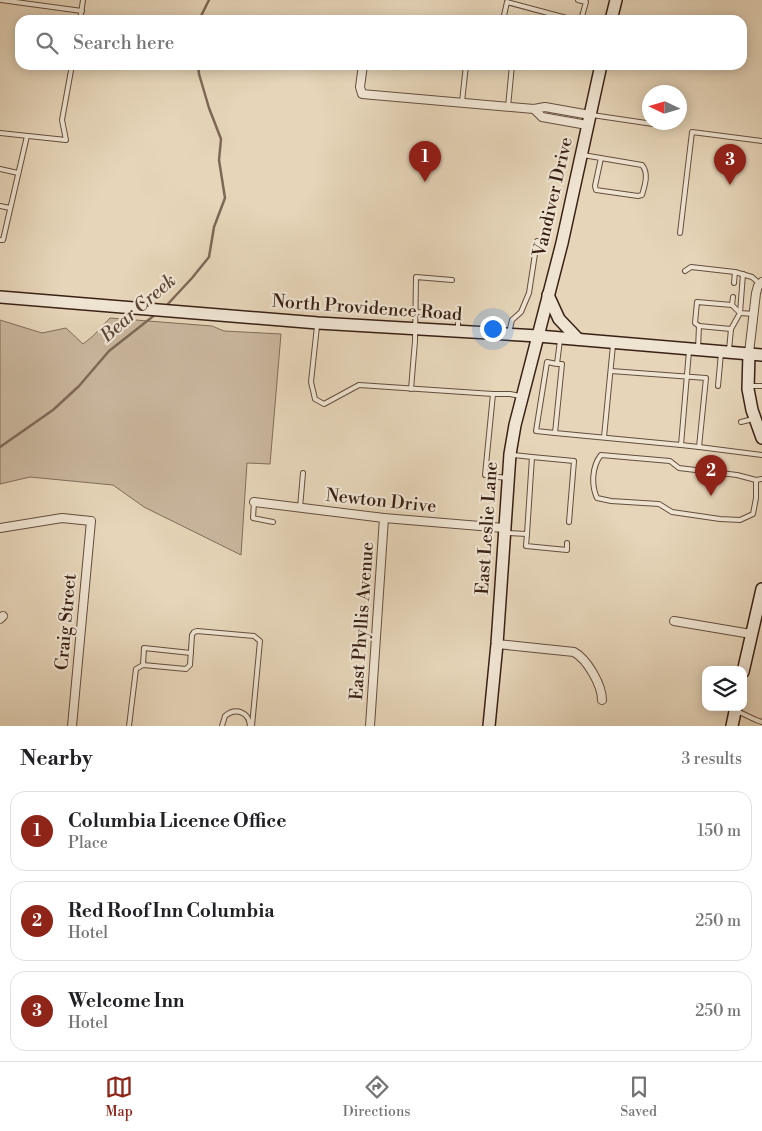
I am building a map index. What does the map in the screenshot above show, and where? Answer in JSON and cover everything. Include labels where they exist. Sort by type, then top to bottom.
[{"type":"street","points":[[612,15],[616,0]]},
{"type":"street","points":[[362,70],[360,86],[362,94],[534,109],[542,117],[588,120]]},
{"type":"street","name":"Vandiver Drive","points":[[538,336],[562,243],[600,70]]},
{"type":"street","points":[[761,283],[756,293],[749,353],[748,386],[762,438]]},
{"type":"street","points":[[548,295],[559,319],[578,339]]},
{"type":"street","name":"North Providence Road","points":[[0,297],[318,323],[538,336],[762,354]]},
{"type":"street","name":"East Leslie Lane","points":[[489,726],[497,644],[510,454],[515,425],[538,336]]},
{"type":"street","name":"Newton Drive","points":[[254,502],[504,530]]},
{"type":"street","name":"Craig Street","points":[[0,528],[62,518],[90,521],[72,726]]},
{"type":"street","name":"East Phyllis Avenue","points":[[370,726],[384,518]]},
{"type":"street","points":[[744,666],[762,589]]},
{"type":"street","points":[[674,621],[751,634]]},
{"type":"street","points":[[497,644],[574,652],[580,655],[600,685],[602,700]]},
{"type":"street","points":[[732,726],[736,711]]},
{"type":"lane","points":[[1,0],[82,11]]},
{"type":"lane","points":[[81,15],[83,0]]},
{"type":"lane","points":[[578,0],[588,1],[583,15]]},
{"type":"lane","points":[[504,15],[507,1],[556,15]]},
{"type":"lane","points":[[0,134],[66,140],[62,120],[71,70]]},
{"type":"lane","points":[[462,102],[465,70]]},
{"type":"lane","points":[[508,107],[512,70]]},
{"type":"lane","points":[[588,120],[642,123]]},
{"type":"lane","points":[[680,233],[692,132],[762,141]]},
{"type":"lane","points":[[0,240],[3,240],[27,136]]},
{"type":"lane","points":[[581,154],[642,165],[645,169],[646,182],[642,195],[596,190],[595,186],[601,158]]},
{"type":"lane","points":[[0,169],[18,173]]},
{"type":"lane","points":[[0,206],[10,208]]},
{"type":"lane","points":[[509,335],[512,320],[521,312],[529,293],[537,241]]},
{"type":"lane","points":[[685,271],[691,267],[735,272],[752,277],[761,283]]},
{"type":"lane","points":[[734,283],[735,272]]},
{"type":"lane","points":[[718,386],[731,329],[740,313],[743,274]]},
{"type":"lane","points":[[411,390],[416,277],[452,280]]},
{"type":"lane","points":[[732,306],[733,297]]},
{"type":"lane","points":[[731,329],[717,326],[700,326],[695,323],[697,302],[708,305],[732,306],[740,313],[754,314]]},
{"type":"lane","points":[[415,312],[433,313]]},
{"type":"lane","points":[[445,314],[458,314],[458,332]]},
{"type":"lane","points":[[318,323],[311,382],[315,399],[324,404],[360,385],[411,390],[510,394],[522,397]]},
{"type":"lane","points":[[681,445],[687,377],[700,326]]},
{"type":"lane","points":[[557,364],[560,338]]},
{"type":"lane","points":[[604,437],[614,342]]},
{"type":"lane","points":[[555,433],[562,364],[547,362],[536,431],[762,455]]},
{"type":"lane","points":[[611,371],[706,378],[699,447]]},
{"type":"lane","points":[[748,386],[762,386]]},
{"type":"lane","points":[[493,394],[485,475],[508,478]]},
{"type":"lane","points":[[741,422],[757,417]]},
{"type":"lane","points":[[510,454],[574,461],[569,522]]},
{"type":"lane","points":[[756,480],[756,498],[753,514],[740,520],[672,512],[659,504],[610,501],[597,498],[592,488],[596,461],[601,455],[670,461],[679,468],[737,475],[756,480],[762,479]]},
{"type":"lane","points":[[532,457],[526,546],[567,550],[567,543]]},
{"type":"lane","points":[[300,508],[303,473]]},
{"type":"lane","points":[[254,502],[252,518],[273,522]]},
{"type":"lane","points":[[504,530],[527,534]]},
{"type":"lane","points":[[129,726],[136,669],[143,665],[186,669],[190,665],[192,636],[197,631],[254,636],[258,638],[261,645],[251,726]]},
{"type":"lane","points":[[143,665],[144,648],[191,652]]},
{"type":"lane","points":[[222,726],[225,716],[233,711],[238,711],[249,718],[251,726]]},
{"type":"lane","points":[[740,711],[762,722]]},
{"type":"shaded area","points":[[110,318],[212,326],[224,331],[281,334],[270,464],[247,463],[241,555],[144,507],[113,485],[30,477],[0,484],[0,320],[42,333],[66,328],[83,344]]},
{"type":"waterway","name":"Bear Creek","points":[[202,15],[209,0]]},
{"type":"waterway","name":"Bear Creek","points":[[166,306],[209,257],[214,227],[225,198],[219,160],[221,139],[209,108],[199,70]]},
{"type":"waterway","name":"Bear Creek","points":[[0,447],[53,410],[79,386],[109,351],[156,314]]},
{"type":"place","name":"Columbia Licence Office","points":[[425,182]]},
{"type":"place","name":"Welcome Inn","points":[[730,185]]},
{"type":"place","name":"Red Roof Inn Columbia","points":[[711,496]]}]
